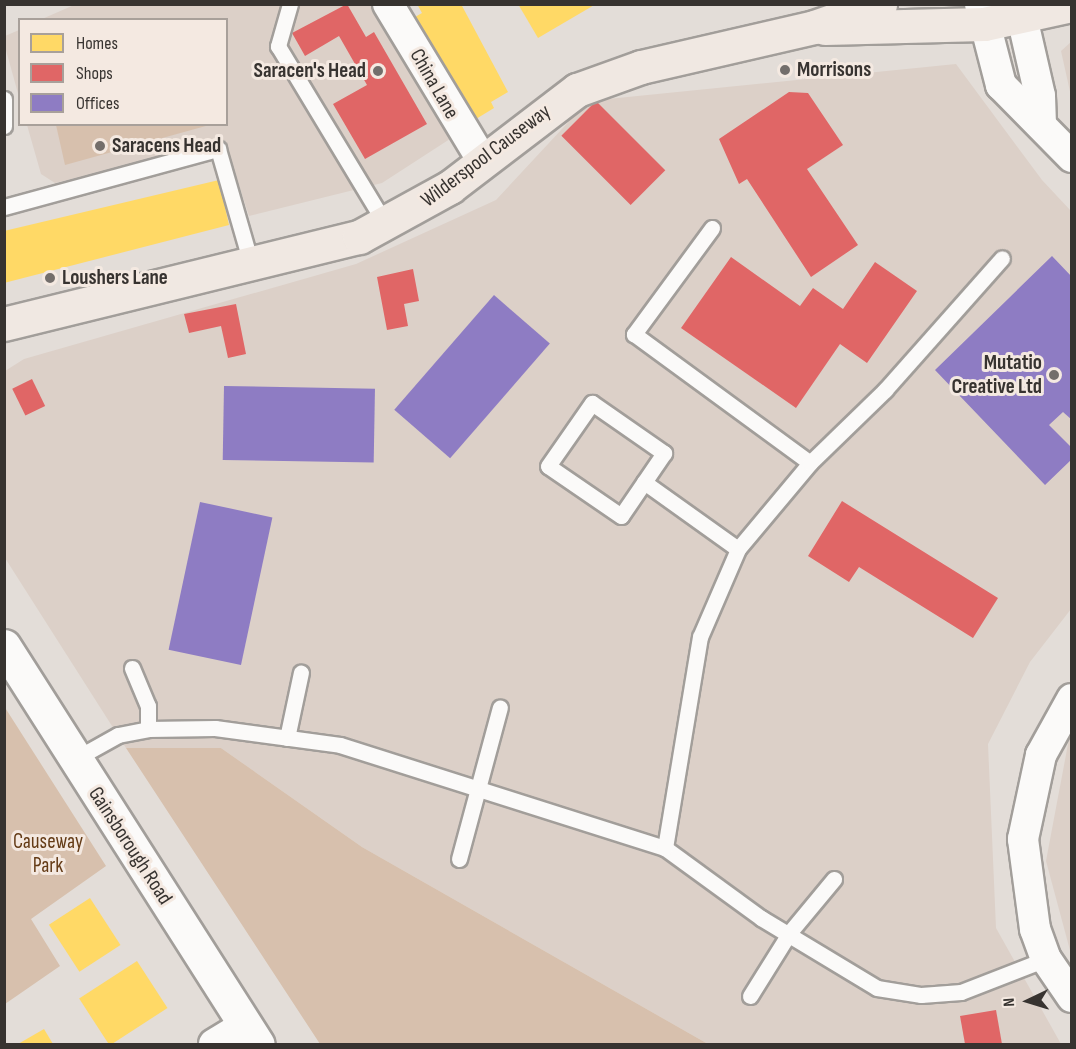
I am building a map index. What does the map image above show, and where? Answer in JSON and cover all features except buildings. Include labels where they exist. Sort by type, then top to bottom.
[{"type":"highway","name":"Wilderspool Causeway","points":[[9,326],[386,225],[483,160],[548,108],[604,78],[814,27],[880,4]]},
{"type":"highway","name":"Wilderspool Causeway","points":[[814,27],[863,31],[982,14],[1071,5]]},
{"type":"street","name":"China Lane","points":[[388,4],[483,160]]},
{"type":"street","points":[[1020,10],[1040,96],[1041,125]]},
{"type":"street","points":[[982,14],[1001,85],[1071,157]]},
{"type":"street","name":"Gainsborough Road","points":[[4,645],[252,1035]]},
{"type":"street","points":[[1071,699],[1041,755],[1025,813],[1028,900],[1046,959],[1071,997]]},
{"type":"street","points":[[214,1044],[252,1035]]},
{"type":"lane","points":[[290,4],[278,46],[386,225]]},
{"type":"lane","points":[[4,99],[4,126]]},
{"type":"lane","points":[[4,207],[218,149],[250,263]]},
{"type":"lane","points":[[712,228],[634,334],[810,463]]},
{"type":"lane","points":[[665,848],[700,637],[738,549],[810,463],[885,390],[1002,258]]},
{"type":"lane","points":[[592,403],[664,453],[644,482],[621,516],[548,466],[592,403]]},
{"type":"lane","points":[[644,482],[738,549]]},
{"type":"lane","points":[[132,668],[148,706],[148,729]]},
{"type":"lane","points":[[287,738],[302,672]]},
{"type":"lane","points":[[459,859],[500,707]]},
{"type":"lane","points":[[75,759],[118,735],[148,729],[215,729],[340,746],[665,848],[760,918],[790,932],[856,978],[900,994],[979,988],[1046,959]]},
{"type":"lane","points":[[750,996],[790,932],[834,879]]},
{"type":"shaded area","points":[[377,4],[453,137],[382,183],[249,216],[225,142],[55,183],[41,174],[27,126],[228,126],[228,18],[44,18],[74,5]]},
{"type":"shaded area","points":[[18,30],[18,93],[4,43],[5,36]]},
{"type":"shaded area","points":[[1071,42],[1071,96],[1061,51]]},
{"type":"shaded area","points":[[956,64],[1042,180],[1071,211],[1071,609],[1030,662],[988,744],[996,928],[1061,1044],[708,1044],[362,847],[221,748],[126,748],[5,558],[5,371],[24,359],[356,264],[496,200],[588,101]]},
{"type":"shaded area","points":[[1071,728],[1071,954],[1046,861]]},
{"type":"green space","name":"Saracens Head","points":[[56,126],[206,126],[65,165]]},
{"type":"green space","name":"Causeway Park","points":[[4,706],[106,866],[31,919],[60,966],[5,1004]]},
{"type":"green space","points":[[126,748],[221,748],[362,847],[708,1044],[320,1044]]},
{"type":"place","name":"Morrisons","points":[[785,70]]},
{"type":"place","name":"Saracen's Head","points":[[378,71]]},
{"type":"place","name":"Saracens Head","points":[[100,146]]},
{"type":"place","name":"Loushers Lane","points":[[50,278]]},
{"type":"place","name":"Mutatio Creative Ltd","points":[[1054,375]]}]
